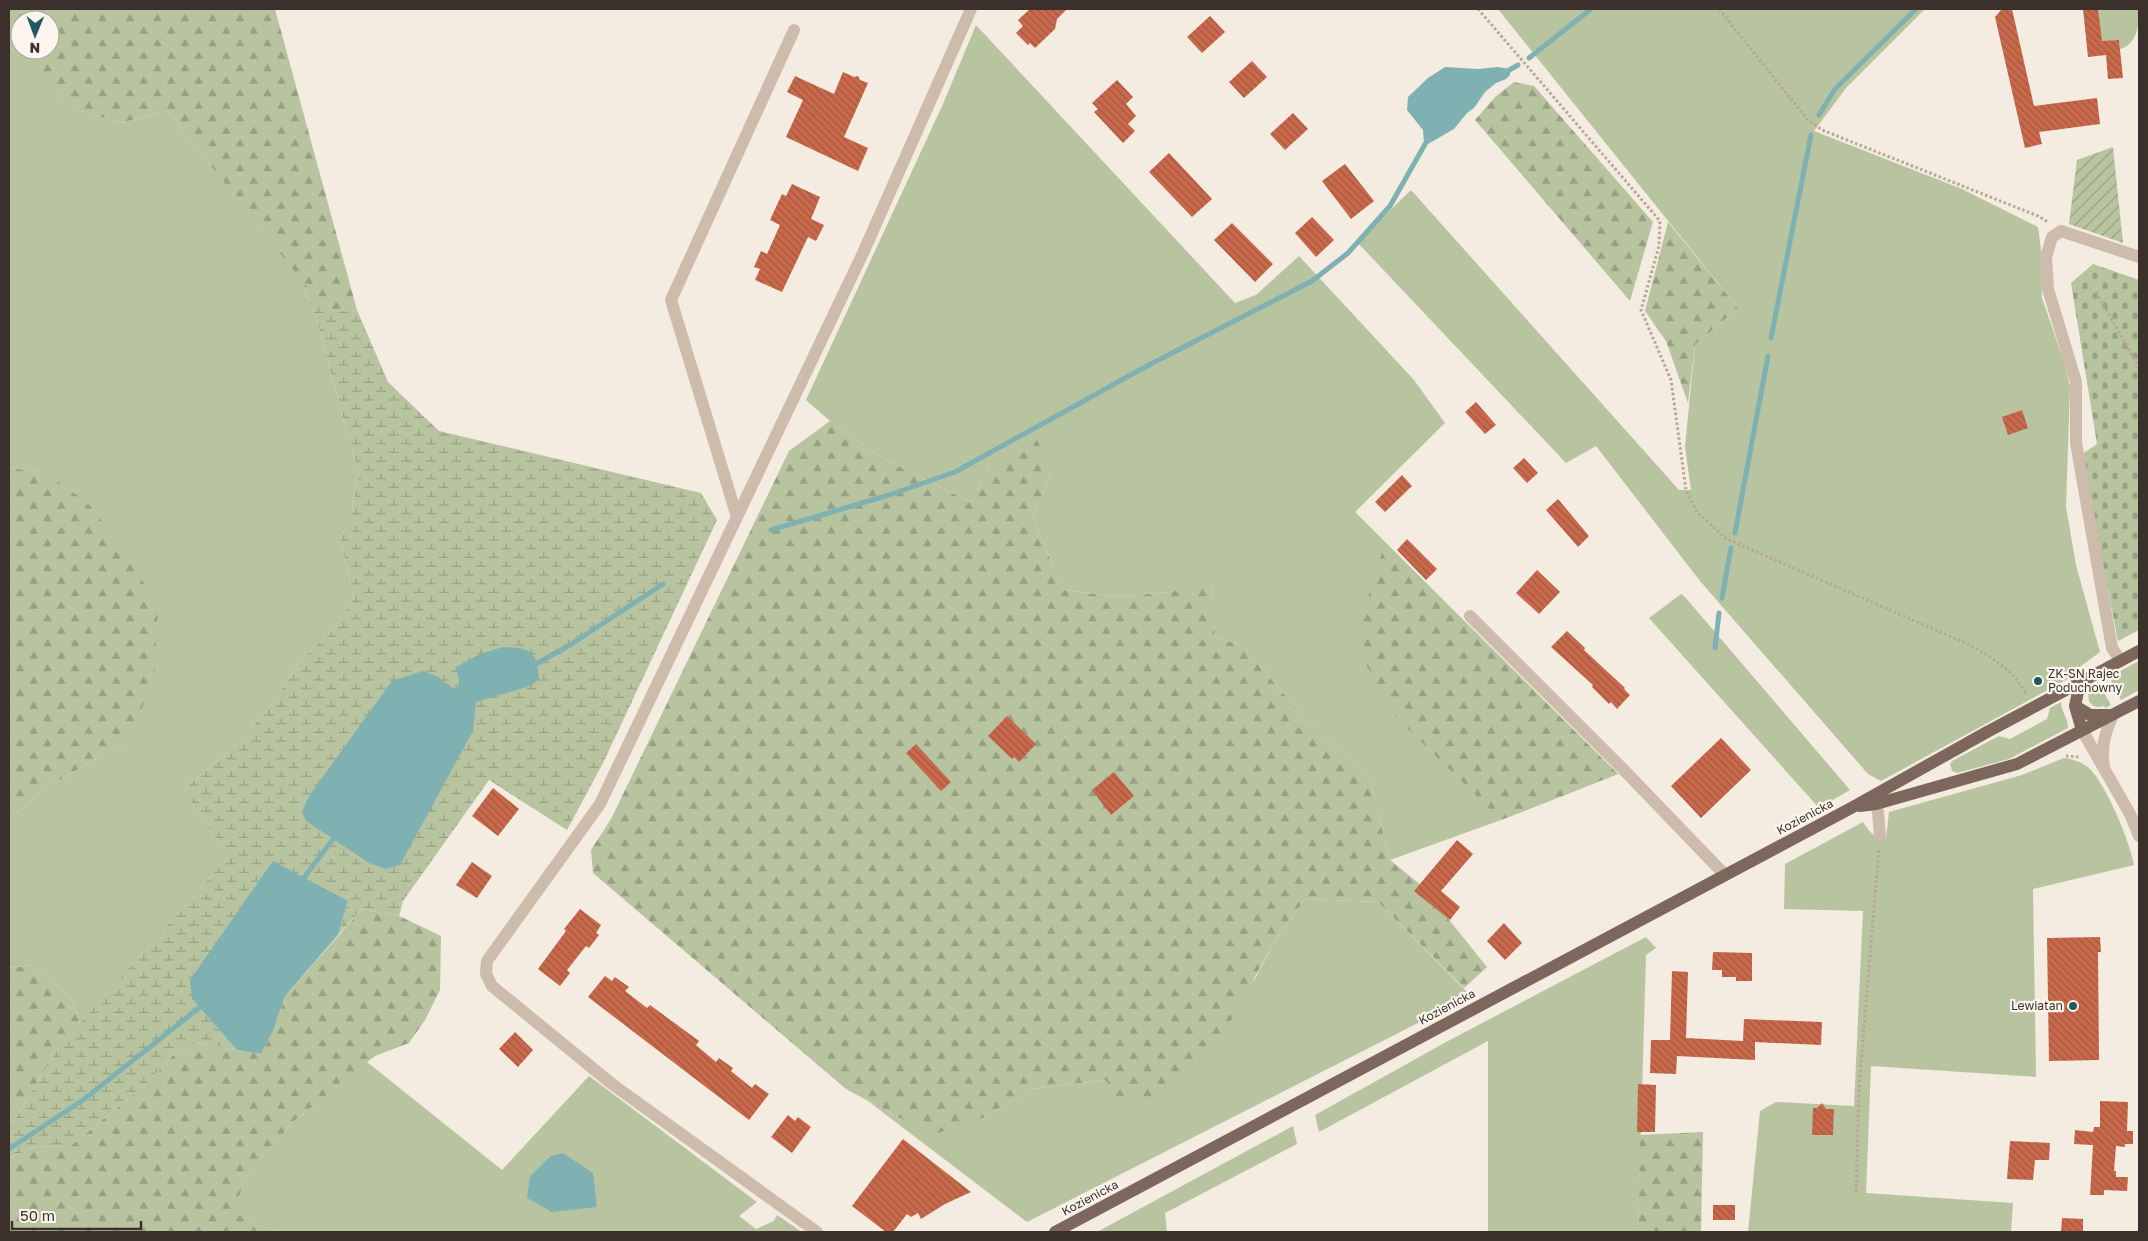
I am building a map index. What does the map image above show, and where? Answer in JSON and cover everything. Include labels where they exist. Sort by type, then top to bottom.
[{"type":"main road","name":"Kozienicka","points":[[1874,800],[2033,707],[2139,651]]},
{"type":"main road","points":[[2080,682],[2075,706],[2082,730]]},
{"type":"main road","name":"Kozienicka","points":[[1055,1232],[1853,807],[2017,764],[2139,701]]},
{"type":"main road","points":[[2075,706],[2090,715],[2114,715]]},
{"type":"street","points":[[817,1232],[612,1084],[492,986],[486,974],[487,960],[493,949],[600,804],[863,253],[971,9]]},
{"type":"street","points":[[737,517],[671,300],[794,30]]},
{"type":"street","points":[[2121,661],[2112,648],[2076,443],[2076,382],[2048,289],[2046,257],[2052,237],[2061,231],[2139,257]]},
{"type":"street","points":[[1470,616],[1620,766],[1725,875]]},
{"type":"street","points":[[2105,771],[2102,754],[2103,740],[2114,715]]},
{"type":"street","points":[[2082,730],[2130,814],[2139,836]]},
{"type":"street","points":[[1874,800],[1880,836]]},
{"type":"path","points":[[1478,9],[1660,221],[1659,246],[1641,310],[1671,380],[1686,490],[1697,512],[1725,538],[1968,644],[1992,657],[2018,680],[2033,707]]},
{"type":"path","points":[[1718,9],[1807,119],[1822,130],[2038,216],[2061,231]]},
{"type":"path","points":[[2096,292],[2139,367]]},
{"type":"path","points":[[1856,1192],[1859,1087],[1880,836]]},
{"type":"green space","points":[[9,9],[275,9],[357,310],[328,314],[168,111],[120,123],[74,109],[23,60],[60,60],[60,10],[10,10],[10,47]]},
{"type":"green space","points":[[1498,9],[1925,9],[1846,88],[1814,131],[1962,189],[2038,227],[2041,250],[2042,298],[2065,365],[2070,387],[2066,507],[2076,565],[2100,652],[2077,669],[2077,674],[1881,781],[1868,774],[1700,581],[1596,446],[1566,463],[1357,242],[1411,190],[1679,490],[1691,490],[1685,447],[1695,345],[1738,308]]},
{"type":"green space","points":[[2098,9],[2139,9],[2138,27],[2131,43],[2120,49],[2119,40],[2101,42]]},
{"type":"green space","points":[[976,25],[1235,303],[1256,295],[1299,256],[1414,380],[1445,423],[1355,512],[1618,774],[1501,820],[1390,860],[1370,780],[1344,753],[1306,720],[1243,646],[1215,637],[1212,582],[1169,592],[1119,597],[1063,590],[1033,518],[1052,471],[990,466],[970,502],[886,460],[830,421],[806,400],[943,104]]},
{"type":"green space","points":[[9,46],[10,60],[23,60],[74,109],[120,123],[168,111],[301,279],[319,328],[359,473],[351,515],[340,539],[354,598],[332,631],[299,661],[273,703],[240,741],[183,790],[228,857],[80,1024],[71,997],[33,965],[9,968],[9,820],[46,788],[124,743],[44,472],[9,468]]},
{"type":"green space","points":[[1514,82],[1534,86],[1653,222],[1630,301],[1475,120],[1495,97]]},
{"type":"green space","points":[[2113,147],[2123,243],[2069,224],[2077,160]]},
{"type":"green space","points":[[1668,222],[1738,308],[1695,345],[1688,403],[1666,341],[1645,311]]},
{"type":"green space","points":[[2093,264],[2139,280],[2139,630],[2118,641],[2081,455],[2097,444],[2071,283]]},
{"type":"green space","points":[[301,279],[328,313],[357,310],[388,382],[439,431],[701,493],[717,520],[604,761],[567,830],[489,780],[403,901],[399,916],[362,909],[338,935],[348,901],[192,999],[237,1050],[196,1043],[172,1056],[145,1085],[69,1147],[34,1146],[9,1159],[9,1128],[59,1047],[228,857],[183,790],[240,741],[273,703],[299,661],[332,631],[354,598],[340,539],[351,515],[359,473],[319,328]]},
{"type":"green space","points":[[830,421],[886,460],[970,502],[990,466],[1037,440],[1052,471],[1033,518],[1063,590],[1119,597],[1169,592],[1212,581],[1215,637],[1243,646],[1306,720],[1344,753],[1370,780],[1390,860],[1421,885],[1487,967],[1464,988],[1378,902],[1305,899],[1276,939],[1229,1024],[1171,1089],[1121,1107],[1106,1080],[1031,1089],[985,1117],[938,1133],[905,1121],[846,1089],[593,873],[591,850],[611,819],[789,451]]},
{"type":"green space","points":[[9,468],[44,472],[87,502],[125,551],[158,607],[154,684],[124,743],[46,788],[9,820]]},
{"type":"green space","points":[[1385,543],[1618,774],[1501,820],[1397,718],[1361,656],[1361,619]]},
{"type":"green space","points":[[1681,594],[1850,790],[1819,808],[1649,618]]},
{"type":"green space","points":[[2139,661],[2139,690],[2121,700],[2109,677]]},
{"type":"green space","points":[[2098,682],[2111,705],[2106,708],[2104,706],[2092,705],[2089,701],[2088,694],[2093,688],[2092,686]]},
{"type":"green space","points":[[2061,702],[2068,728],[2009,759],[1957,773],[1952,771],[1950,764],[1952,761],[1999,736],[2010,739],[2047,719],[2050,708]]},
{"type":"green space","points":[[2064,758],[2083,764],[2096,776],[2110,800],[2128,842],[2134,865],[2033,889],[2036,1077],[1871,1066],[1866,1193],[2013,1203],[2011,1232],[1748,1232],[1760,1111],[1776,1102],[1854,1106],[1863,911],[1784,909],[1785,864],[1863,822],[1875,836],[1886,838],[1889,812],[2022,775]]},
{"type":"green space","points":[[1305,899],[1378,902],[1471,996],[1027,1222],[868,1101],[905,1121],[985,1117],[1031,1089],[1106,1080],[1255,979],[1276,939]]},
{"type":"green space","points":[[362,909],[399,916],[441,936],[440,990],[425,1020],[409,1043],[375,1056],[293,1122],[250,1171],[232,1211],[258,1225],[280,1232],[9,1232],[9,1159],[34,1146],[69,1147],[145,1085],[172,1056],[196,1043],[261,1054],[273,1031],[285,996]]},
{"type":"green space","points":[[1646,937],[1656,948],[1646,955],[1638,1232],[1488,1232],[1488,1041],[1319,1132],[1315,1115],[1448,1041]]},
{"type":"green space","points":[[33,965],[71,997],[80,1024],[59,1047],[9,1128],[9,968]]},
{"type":"green space","points":[[367,1062],[502,1170],[589,1076],[757,1202],[739,1216],[756,1229],[774,1221],[777,1215],[802,1232],[280,1232],[258,1225],[231,1211],[250,1171],[293,1122]]},
{"type":"green space","points":[[1293,1126],[1297,1144],[1165,1213],[1167,1232],[1097,1232]]},
{"type":"green space","points":[[1703,1132],[1701,1232],[1638,1232],[1640,1135]]},
{"type":"water","points":[[1445,67],[1478,69],[1498,67],[1510,69],[1510,75],[1485,92],[1474,108],[1467,113],[1454,129],[1428,144],[1424,143],[1423,130],[1407,110],[1408,97],[1428,78]]},
{"type":"water","points":[[503,647],[520,648],[531,653],[537,662],[539,680],[527,687],[476,702],[473,731],[400,865],[386,869],[369,863],[306,821],[302,812],[309,796],[392,681],[423,671],[438,677],[457,691],[459,680],[456,667],[480,654]]},
{"type":"water","points":[[273,861],[348,901],[338,935],[285,996],[273,1031],[261,1054],[237,1050],[192,999],[190,980]]},
{"type":"water","points":[[563,1153],[593,1173],[597,1207],[552,1212],[527,1198],[530,1176],[551,1156]]},
{"type":"building","points":[[1030,9],[1067,9],[1057,19],[1055,29],[1035,48],[1030,43],[1028,45],[1016,33],[1023,26],[1018,20]]},
{"type":"building","points":[[2002,9],[2012,9],[2034,106],[2097,98],[2100,124],[2039,132],[2042,144],[2025,148],[1995,17]]},
{"type":"building","points":[[2083,9],[2098,9],[2102,41],[2119,40],[2123,78],[2108,79],[2106,55],[2088,57]]},
{"type":"building","points":[[1210,16],[1225,32],[1202,53],[1187,37]]},
{"type":"building","points":[[1252,61],[1267,77],[1244,98],[1229,82]]},
{"type":"building","points":[[843,72],[854,77],[858,76],[860,80],[868,83],[844,137],[868,148],[858,171],[786,137],[803,100],[787,92],[795,76],[834,94]]},
{"type":"building","points":[[1117,80],[1133,97],[1126,104],[1136,116],[1128,124],[1135,131],[1123,143],[1094,112],[1098,109],[1092,103]]},
{"type":"building","points":[[1293,113],[1308,129],[1285,150],[1270,134]]},
{"type":"building","points":[[1169,153],[1212,199],[1192,217],[1149,172]]},
{"type":"building","points":[[1345,164],[1374,201],[1351,219],[1322,181]]},
{"type":"building","points":[[792,184],[820,197],[811,219],[824,225],[816,241],[808,237],[782,292],[755,280],[760,269],[754,267],[761,251],[767,254],[780,225],[770,220],[782,194],[786,196]]},
{"type":"building","points":[[1312,217],[1334,240],[1316,257],[1295,233]]},
{"type":"building","points":[[1232,223],[1273,264],[1255,282],[1214,240]]},
{"type":"building","points":[[1476,402],[1496,425],[1485,434],[1465,412]]},
{"type":"building","points":[[2022,410],[2028,428],[2008,435],[2002,417]]},
{"type":"building","points":[[1524,458],[1538,473],[1527,483],[1513,468]]},
{"type":"building","points":[[1402,475],[1412,486],[1385,512],[1375,502]]},
{"type":"building","points":[[1558,499],[1589,536],[1578,547],[1546,510]]},
{"type":"building","points":[[1407,539],[1437,569],[1426,580],[1397,550]]},
{"type":"building","points":[[1537,570],[1560,592],[1539,614],[1516,593]]},
{"type":"building","points":[[1567,631],[1630,695],[1617,709],[1611,702],[1609,704],[1592,687],[1593,685],[1551,647]]},
{"type":"building","points":[[1007,716],[1036,744],[1019,762],[1014,757],[1012,759],[988,736]]},
{"type":"building","points":[[1721,738],[1751,770],[1701,818],[1671,786]]},
{"type":"building","points":[[916,744],[951,782],[941,791],[906,753]]},
{"type":"building","points":[[1114,772],[1134,796],[1111,815],[1092,790]]},
{"type":"building","points":[[493,788],[519,809],[498,836],[472,816]]},
{"type":"building","points":[[1457,840],[1473,854],[1441,891],[1460,907],[1450,920],[1414,891]]},
{"type":"building","points":[[472,862],[492,876],[477,898],[456,885]]},
{"type":"building","points":[[580,909],[601,925],[596,933],[599,935],[589,948],[586,946],[567,970],[570,973],[560,986],[538,969],[566,931],[564,929]]},
{"type":"building","points":[[1504,923],[1522,943],[1505,960],[1487,941]]},
{"type":"building","name":"Lewiatan","points":[[2100,937],[2101,952],[2098,952],[2099,1060],[2049,1061],[2047,938]]},
{"type":"building","points":[[1713,952],[1752,953],[1752,981],[1736,981],[1736,977],[1722,977],[1722,970],[1712,970]]},
{"type":"building","points":[[1672,971],[1688,972],[1686,1038],[1743,1041],[1744,1019],[1822,1022],[1821,1045],[1755,1042],[1755,1060],[1677,1056],[1676,1074],[1650,1073],[1651,1040],[1670,1040]]},
{"type":"building","points":[[605,976],[612,981],[615,977],[629,987],[625,991],[647,1008],[650,1005],[699,1041],[696,1045],[716,1062],[719,1058],[733,1068],[731,1071],[752,1088],[755,1084],[769,1094],[749,1120],[588,997]]},
{"type":"building","points":[[515,1032],[533,1050],[518,1067],[499,1049]]},
{"type":"building","points":[[1638,1084],[1656,1085],[1655,1132],[1637,1132]]},
{"type":"building","points":[[2100,1101],[2128,1102],[2127,1131],[2133,1131],[2133,1144],[2125,1144],[2125,1147],[2116,1146],[2114,1171],[2116,1171],[2116,1177],[2128,1177],[2127,1191],[2104,1190],[2104,1195],[2090,1195],[2093,1145],[2074,1144],[2075,1130],[2093,1132],[2094,1127],[2100,1127]]},
{"type":"building","points":[[1822,1103],[1826,1109],[1834,1109],[1833,1135],[1812,1135],[1813,1108],[1817,1108]]},
{"type":"building","points":[[788,1115],[795,1121],[798,1117],[811,1127],[792,1153],[771,1137]]},
{"type":"building","points":[[903,1139],[971,1192],[945,1204],[921,1219],[918,1213],[911,1217],[907,1214],[893,1232],[886,1232],[852,1206]]},
{"type":"building","points":[[2010,1141],[2050,1143],[2049,1160],[2035,1160],[2033,1180],[2007,1179]]},
{"type":"building","points":[[1713,1205],[1735,1205],[1735,1220],[1713,1220]]},
{"type":"building","points":[[2062,1218],[2083,1219],[2083,1232],[2061,1232]]},
{"type":"waterway","points":[[1529,58],[1591,9]]},
{"type":"waterway","points":[[1819,115],[1835,89],[1916,9]]},
{"type":"waterway","points":[[1504,73],[1518,65]]},
{"type":"waterway","points":[[1771,338],[1811,135]]},
{"type":"waterway","points":[[771,530],[889,495],[955,472],[1147,366],[1312,281],[1348,253],[1390,206],[1428,139]]},
{"type":"waterway","points":[[1735,533],[1768,356]]},
{"type":"waterway","points":[[1722,598],[1731,548]]},
{"type":"waterway","points":[[534,665],[570,645],[663,584]]},
{"type":"waterway","points":[[1715,648],[1719,613]]},
{"type":"waterway","points":[[300,883],[337,834]]},
{"type":"waterway","points":[[9,1149],[83,1100],[205,1003]]},
{"type":"place","name":"ZK-SN Rajec Poduchowny","points":[[2038,681]]},
{"type":"place","name":"Lewiatan","points":[[2073,1006]]}]
